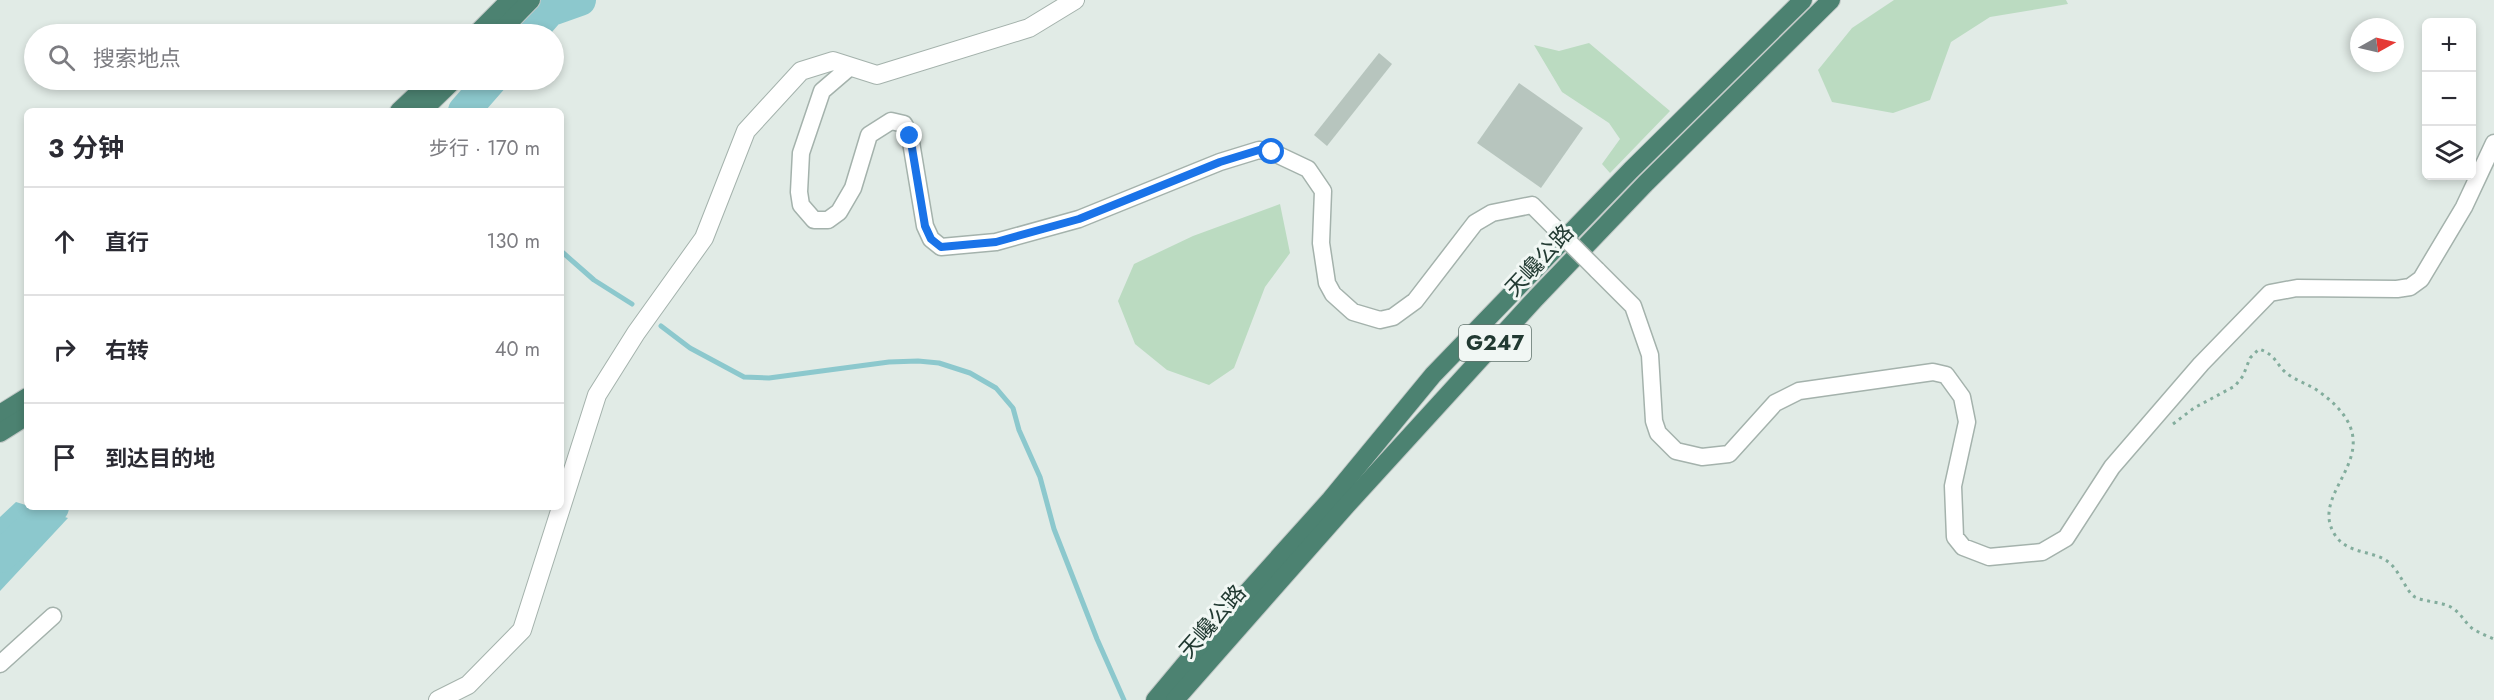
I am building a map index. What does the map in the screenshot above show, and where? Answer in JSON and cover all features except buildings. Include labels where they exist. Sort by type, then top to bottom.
[{"type":"highway","points":[[486,24],[510,0]]},
{"type":"highway","points":[[508,24],[531,0]]},
{"type":"highway","name":"天巉公路","points":[[1155,700],[1216,627],[1330,501],[1433,375],[1631,170],[1803,0]]},
{"type":"highway","name":"天巉公路","points":[[1175,700],[1251,612],[1536,298],[1645,184],[1831,0]]},
{"type":"highway","points":[[402,108],[421,90]]},
{"type":"highway","points":[[425,108],[444,90]]},
{"type":"highway","points":[[0,414],[24,399]]},
{"type":"highway","points":[[0,433],[24,418]]},
{"type":"street","points":[[564,498],[597,395],[636,333],[704,238],[746,131],[801,71],[833,61],[877,75],[1029,28],[1075,0]]},
{"type":"street","points":[[850,66],[822,91],[801,153],[799,192],[801,205],[814,220],[828,220],[839,212],[853,188],[869,135],[891,121],[904,124],[910,136],[925,226],[931,239],[941,247],[996,242],[1079,219],[1220,162],[1259,150],[1272,152],[1308,169],[1323,192],[1321,243],[1327,283],[1333,294],[1353,312],[1380,320],[1393,317],[1415,301],[1475,222],[1492,213],[1532,206],[1633,306],[1650,355],[1654,421],[1658,433],[1676,451],[1702,457],[1729,454],[1775,403],[1798,391],[1933,372],[1946,375],[1962,397],[1967,422],[1953,486],[1955,537],[1963,548],[1989,557],[2042,552],[2066,538],[2112,467],[2201,364],[2270,293],[2296,288],[2397,289],[2410,287],[2421,279],[2464,207],[2494,144]]},
{"type":"street","points":[[438,700],[468,685],[522,630],[560,510]]},
{"type":"street","points":[[0,664],[53,616]]},
{"type":"path","points":[[2166,429],[2194,408],[2235,386],[2243,376],[2250,358],[2259,350],[2270,353],[2287,374],[2322,393],[2351,426],[2354,450],[2330,509],[2331,525],[2335,536],[2347,547],[2386,561],[2400,573],[2405,585],[2414,596],[2454,609],[2472,628],[2494,639]]},
{"type":"green space","points":[[1894,0],[2066,0],[2068,4],[1990,17],[1951,42],[1930,100],[1893,113],[1832,102],[1818,70],[1852,28]]},
{"type":"green space","points":[[1589,43],[1670,111],[1610,173],[1602,164],[1620,139],[1609,123],[1562,92],[1534,45],[1559,51]]},
{"type":"green space","points":[[1280,204],[1290,253],[1265,287],[1234,368],[1209,385],[1167,370],[1135,344],[1118,301],[1134,264],[1193,236]]},
{"type":"water","points":[[16,502],[24,504],[24,510],[42,510],[68,518],[0,591],[0,517]]},
{"type":"waterway","points":[[538,24],[549,11],[580,0]]},
{"type":"waterway","points":[[467,108],[482,90]]},
{"type":"waterway","points":[[564,254],[594,280],[632,304]]},
{"type":"waterway","points":[[661,326],[690,348],[744,377],[769,378],[889,362],[918,361],[939,363],[970,373],[996,388],[1013,408],[1019,430],[1040,477],[1054,529],[1097,639],[1124,700]]},
{"type":"waterway","points":[[0,557],[50,510]]},
{"type":"route","points":[[910,136],[925,226],[931,239],[941,247],[996,242],[1079,219],[1220,162],[1259,150],[1272,152]]}]
